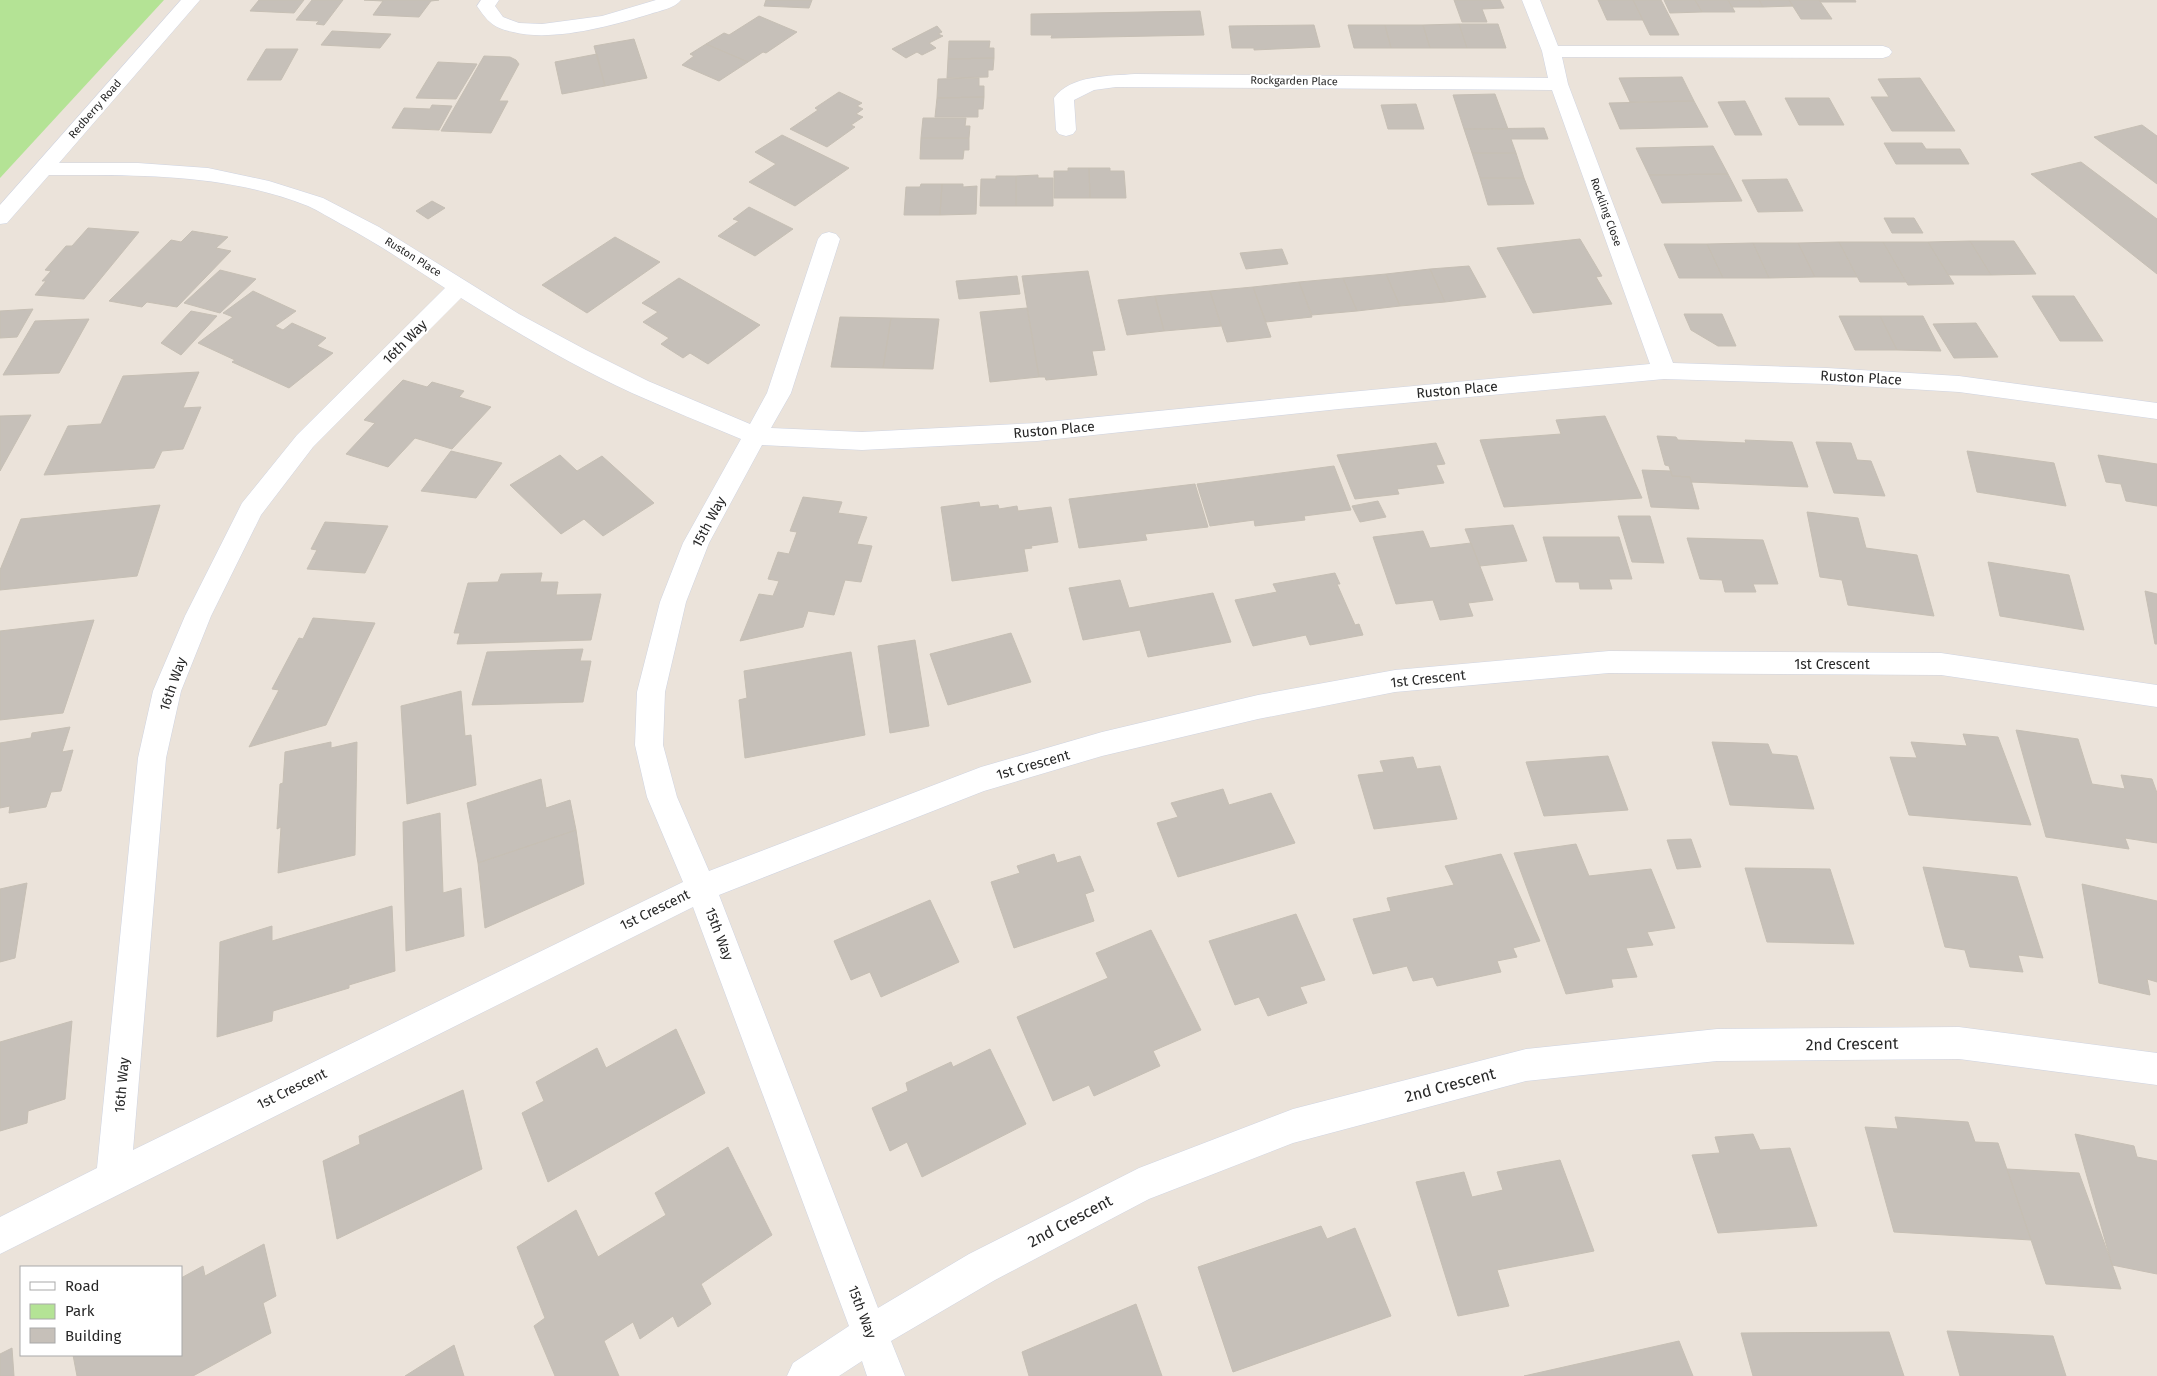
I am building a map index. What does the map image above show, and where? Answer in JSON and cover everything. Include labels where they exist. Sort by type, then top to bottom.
[{"type":"street","name":"Redberry Road","points":[[0,218],[191,0]]},
{"type":"street","points":[[490,0],[486,6],[489,16],[510,27],[529,30],[549,29],[623,18],[653,9],[672,0]]},
{"type":"street","name":"Rockling Close","points":[[1531,0],[1551,51],[1559,84],[1664,371]]},
{"type":"street","points":[[1551,51],[1883,52]]},
{"type":"street","name":"Rockgarden Place","points":[[1066,130],[1064,98],[1074,90],[1091,84],[1105,82],[1144,80],[1559,84]]},
{"type":"street","name":"Ruston Place","points":[[43,169],[138,169],[198,173],[262,185],[316,202],[372,232],[519,324],[631,383],[756,436],[862,441],[1037,432],[1338,401],[1664,371],[1827,376],[1959,384],[2157,410]]},
{"type":"street","points":[[756,436],[779,393],[829,239]]},
{"type":"street","name":"16th Way","points":[[113,1178],[152,758],[168,691],[198,616],[251,510],[305,441],[460,286]]},
{"type":"street","name":"15th Way","points":[[756,436],[696,543],[673,602],[651,692],[649,745],[662,797],[701,888],[886,1376]]},
{"type":"street","name":"1st Crescent","points":[[0,1236],[113,1178],[701,888],[981,780],[1102,744],[1248,709],[1395,681],[1609,662],[1941,664],[2157,696]]},
{"type":"street","name":"2nd Crescent","points":[[806,1376],[870,1333],[982,1267],[1139,1185],[1293,1126],[1526,1065],[1717,1045],[1959,1043],[2157,1069]]},
{"type":"green space","points":[[0,0],[164,0],[0,178]]},
{"type":"building","points":[[259,0],[304,0],[294,13],[250,11]]},
{"type":"building","points":[[312,0],[343,0],[324,25],[316,24],[319,21],[296,20]]},
{"type":"building","points":[[364,0],[439,0],[431,1],[419,17],[373,15],[383,1]]},
{"type":"building","points":[[766,0],[812,0],[809,8],[764,6]]},
{"type":"building","points":[[1454,0],[1500,0],[1504,8],[1482,9],[1487,22],[1462,22]]},
{"type":"building","points":[[1598,0],[1633,0],[1643,20],[1607,20]]},
{"type":"building","points":[[1633,0],[1661,0],[1679,35],[1650,35]]},
{"type":"building","points":[[1664,0],[1695,0],[1702,12],[1670,13]]},
{"type":"building","points":[[1695,0],[1728,0],[1735,12],[1702,12]]},
{"type":"building","points":[[1728,0],[1759,0],[1763,7],[1732,7]]},
{"type":"building","points":[[1759,0],[1789,0],[1793,6],[1763,7]]},
{"type":"building","points":[[1789,0],[1819,0],[1832,19],[1801,19]]},
{"type":"building","points":[[1819,0],[1855,0],[1856,2],[1820,2]]},
{"type":"building","points":[[1200,11],[1204,35],[1051,38],[1052,35],[1031,35],[1031,14]]},
{"type":"building","points":[[759,16],[797,32],[766,53],[763,52],[748,62],[706,44],[724,33],[729,35]]},
{"type":"building","points":[[1459,24],[1498,24],[1506,48],[1467,48]]},
{"type":"building","points":[[1459,24],[1467,48],[1430,48],[1423,25]]},
{"type":"building","points":[[1314,25],[1320,47],[1254,50],[1254,48],[1232,48],[1229,26]]},
{"type":"building","points":[[1348,25],[1385,25],[1391,48],[1354,48]]},
{"type":"building","points":[[1385,25],[1423,25],[1430,48],[1391,48]]},
{"type":"building","points":[[937,26],[942,32],[938,34],[943,36],[929,43],[936,48],[922,55],[917,52],[906,58],[892,49]]},
{"type":"building","points":[[332,31],[391,34],[380,48],[321,45]]},
{"type":"building","points":[[634,39],[647,78],[605,86],[594,46]]},
{"type":"building","points":[[949,41],[990,41],[989,48],[994,48],[994,58],[948,59]]},
{"type":"building","points":[[706,44],[748,62],[719,81],[682,65],[694,56],[690,54]]},
{"type":"building","points":[[266,49],[298,49],[281,80],[247,80]]},
{"type":"building","points":[[597,54],[605,86],[562,94],[555,62]]},
{"type":"building","points":[[484,56],[510,57],[519,64],[499,101],[508,101],[491,133],[441,131]]},
{"type":"building","points":[[994,58],[993,70],[988,70],[988,77],[947,78],[948,59]]},
{"type":"building","points":[[438,62],[477,64],[456,99],[416,98]]},
{"type":"building","points":[[1682,77],[1694,101],[1630,102],[1619,78]]},
{"type":"building","points":[[979,78],[979,86],[984,86],[984,97],[937,98],[938,79]]},
{"type":"building","points":[[1920,78],[1955,131],[1892,131],[1871,97],[1889,97],[1878,79]]},
{"type":"building","points":[[839,92],[862,103],[857,106],[863,109],[856,114],[863,117],[851,125],[855,127],[827,147],[790,129],[818,110],[815,108]]},
{"type":"building","points":[[1495,94],[1508,129],[1464,129],[1453,95]]},
{"type":"building","points":[[984,97],[983,109],[978,109],[978,117],[935,117],[937,98]]},
{"type":"building","points":[[1785,98],[1829,98],[1844,125],[1799,125]]},
{"type":"building","points":[[1694,101],[1708,127],[1620,129],[1609,103]]},
{"type":"building","points":[[1745,101],[1762,135],[1735,135],[1718,102]]},
{"type":"building","points":[[1416,104],[1424,129],[1388,129],[1381,105]]},
{"type":"building","points":[[432,105],[452,106],[439,130],[392,128],[404,108],[430,109]]},
{"type":"building","points":[[923,118],[966,118],[965,126],[970,126],[969,138],[921,138]]},
{"type":"building","points":[[2142,125],[2157,136],[2157,184],[2094,137]]},
{"type":"building","points":[[1544,128],[1548,139],[1511,139],[1516,153],[1472,153],[1464,129]]},
{"type":"building","points":[[782,135],[849,168],[795,206],[749,182],[776,164],[755,152]]},
{"type":"building","points":[[921,138],[969,138],[969,150],[964,150],[963,159],[920,159]]},
{"type":"building","points":[[1884,143],[1922,143],[1926,149],[1960,149],[1969,164],[1896,164]]},
{"type":"building","points":[[1713,146],[1728,174],[1649,175],[1636,148]]},
{"type":"building","points":[[1472,153],[1516,153],[1524,178],[1480,178]]},
{"type":"building","points":[[2081,162],[2157,219],[2157,274],[2031,174]]},
{"type":"building","points":[[1068,168],[1089,168],[1090,198],[1054,198],[1054,171],[1068,171]]},
{"type":"building","points":[[1089,168],[1110,168],[1110,171],[1124,171],[1126,198],[1090,198]]},
{"type":"building","points":[[1728,174],[1742,201],[1662,203],[1649,175]]},
{"type":"building","points":[[1038,175],[1038,178],[1053,178],[1053,206],[1016,206],[1016,176]]},
{"type":"building","points":[[996,176],[1016,176],[1016,206],[980,206],[981,179],[996,179]]},
{"type":"building","points":[[1480,178],[1524,178],[1534,204],[1488,205]]},
{"type":"building","points":[[1787,179],[1803,211],[1758,212],[1742,180]]},
{"type":"building","points":[[921,184],[942,184],[940,215],[904,215],[906,187],[920,187]]},
{"type":"building","points":[[942,184],[963,184],[963,187],[977,186],[976,214],[940,215]]},
{"type":"building","points":[[432,201],[445,208],[428,219],[416,211]]},
{"type":"building","points":[[749,207],[793,229],[755,256],[718,236],[739,221],[733,219]]},
{"type":"building","points":[[1884,218],[1914,218],[1923,233],[1892,233]]},
{"type":"building","points":[[88,228],[139,232],[84,299],[35,295],[46,281],[42,281],[51,271],[45,270],[66,246],[72,246]]},
{"type":"building","points":[[192,231],[228,237],[216,248],[231,251],[177,307],[147,302],[142,307],[109,301],[171,240],[181,242]]},
{"type":"building","points":[[615,237],[660,262],[587,313],[542,285]]},
{"type":"building","points":[[1580,239],[1602,276],[1596,277],[1612,304],[1533,313],[1497,248]]},
{"type":"building","points":[[1970,241],[2014,241],[2036,274],[1991,275]]},
{"type":"building","points":[[1970,241],[1991,275],[1948,275],[1928,242]]},
{"type":"building","points":[[1839,242],[1857,277],[1815,277],[1798,243]]},
{"type":"building","points":[[1839,242],[1883,242],[1906,282],[1860,282]]},
{"type":"building","points":[[1883,242],[1928,242],[1954,284],[1908,285]]},
{"type":"building","points":[[1753,243],[1769,278],[1723,278],[1707,244]]},
{"type":"building","points":[[1753,243],[1798,243],[1815,277],[1769,278]]},
{"type":"building","points":[[1664,244],[1707,244],[1723,278],[1679,278]]},
{"type":"building","points":[[1282,249],[1288,264],[1246,269],[1240,253]]},
{"type":"building","points":[[1469,266],[1486,297],[1445,302],[1430,269]]},
{"type":"building","points":[[1430,269],[1445,302],[1400,306],[1386,274]]},
{"type":"building","points":[[220,270],[256,279],[220,313],[184,303]]},
{"type":"building","points":[[1088,271],[1105,350],[1092,351],[1097,375],[1046,380],[1045,377],[1039,377],[1022,276]]},
{"type":"building","points":[[1386,274],[1400,306],[1357,311],[1343,278]]},
{"type":"building","points":[[1017,276],[1020,294],[959,299],[956,281]]},
{"type":"building","points":[[679,278],[760,325],[708,364],[690,353],[683,358],[661,344],[669,338],[643,322],[658,312],[642,303]]},
{"type":"building","points":[[1343,278],[1357,311],[1312,315],[1299,282]]},
{"type":"building","points":[[1299,282],[1312,317],[1266,322],[1253,287]]},
{"type":"building","points":[[1253,287],[1271,337],[1227,342],[1210,291]]},
{"type":"building","points":[[253,291],[296,311],[275,326],[283,330],[292,323],[326,338],[317,346],[333,353],[289,388],[232,362],[235,360],[198,343],[233,317],[223,313]]},
{"type":"building","points":[[1210,291],[1221,326],[1164,331],[1155,296]]},
{"type":"building","points":[[1155,296],[1164,331],[1127,335],[1118,300]]},
{"type":"building","points":[[2032,296],[2074,296],[2103,341],[2060,341]]},
{"type":"building","points":[[1027,308],[1039,377],[990,382],[980,312]]},
{"type":"building","points":[[33,309],[17,337],[0,338],[0,311]]},
{"type":"building","points":[[191,311],[217,316],[181,355],[161,343]]},
{"type":"building","points":[[1684,314],[1722,314],[1736,346],[1718,346],[1691,330]]},
{"type":"building","points":[[1839,316],[1880,316],[1897,350],[1855,350]]},
{"type":"building","points":[[1880,316],[1923,316],[1941,351],[1897,350]]},
{"type":"building","points":[[840,317],[891,318],[883,368],[831,367]]},
{"type":"building","points":[[891,318],[939,319],[933,369],[883,368]]},
{"type":"building","points":[[89,319],[59,373],[3,375],[35,321]]},
{"type":"building","points":[[1976,323],[1998,357],[1954,358],[1933,324]]},
{"type":"building","points":[[199,372],[183,408],[201,407],[183,449],[162,451],[154,468],[44,475],[68,426],[101,424],[123,376]]},
{"type":"building","points":[[403,380],[427,387],[432,382],[464,391],[459,397],[491,407],[452,449],[415,438],[388,467],[346,454],[375,423],[364,420]]},
{"type":"building","points":[[31,415],[0,471],[0,416]]},
{"type":"building","points":[[1605,416],[1642,498],[1504,507],[1480,440],[1561,434],[1556,420]]},
{"type":"building","points":[[1657,436],[1676,437],[1678,440],[1746,443],[1745,440],[1792,442],[1808,487],[1691,482],[1690,477],[1672,476],[1669,466],[1665,465]]},
{"type":"building","points":[[1816,442],[1851,443],[1857,460],[1871,461],[1885,496],[1834,493]]},
{"type":"building","points":[[1436,443],[1445,464],[1436,465],[1444,483],[1397,489],[1399,494],[1355,499],[1337,455]]},
{"type":"building","points":[[451,451],[502,463],[476,498],[421,491]]},
{"type":"building","points":[[1967,451],[2054,463],[2066,506],[1977,492]]},
{"type":"building","points":[[560,455],[577,471],[602,456],[654,503],[603,536],[584,519],[561,534],[510,485]]},
{"type":"building","points":[[2098,455],[2157,464],[2157,506],[2126,501],[2121,484],[2106,482]]},
{"type":"building","points":[[1334,466],[1351,510],[1304,516],[1305,520],[1255,526],[1254,520],[1210,526],[1197,484]]},
{"type":"building","points":[[1642,470],[1671,471],[1672,476],[1690,477],[1699,509],[1651,507]]},
{"type":"building","points":[[1195,484],[1208,527],[1145,534],[1147,540],[1079,548],[1069,499]]},
{"type":"building","points":[[803,497],[842,502],[838,513],[867,517],[857,544],[872,546],[861,582],[845,580],[834,615],[808,611],[803,627],[740,641],[759,594],[773,596],[779,581],[768,579],[778,552],[789,554],[797,532],[790,531]]},
{"type":"building","points":[[1378,501],[1386,517],[1360,522],[1352,506]]},
{"type":"building","points":[[979,502],[980,507],[998,505],[999,509],[1017,506],[1018,511],[1051,507],[1058,542],[1031,546],[1032,548],[1024,549],[1028,571],[952,581],[941,507]]},
{"type":"building","points":[[160,505],[137,576],[0,590],[0,570],[21,519]]},
{"type":"building","points":[[1807,512],[1858,518],[1866,548],[1917,555],[1934,616],[1848,605],[1842,580],[1820,577]]},
{"type":"building","points":[[1618,516],[1650,516],[1664,563],[1632,562]]},
{"type":"building","points":[[325,522],[388,526],[365,573],[307,569],[317,550],[311,549]]},
{"type":"building","points":[[1513,525],[1527,561],[1480,566],[1465,529]]},
{"type":"building","points":[[1423,531],[1430,548],[1471,543],[1493,600],[1468,603],[1473,616],[1440,620],[1433,600],[1396,604],[1373,537]]},
{"type":"building","points":[[1543,537],[1619,537],[1632,579],[1609,579],[1612,589],[1580,589],[1579,582],[1556,582]]},
{"type":"building","points":[[1687,538],[1763,540],[1778,584],[1753,584],[1756,592],[1725,592],[1722,580],[1700,579]]},
{"type":"building","points":[[1988,562],[2069,575],[2084,630],[2000,616]]},
{"type":"building","points":[[542,573],[540,582],[558,582],[556,595],[601,594],[591,640],[457,644],[460,633],[454,633],[468,583],[498,582],[501,574]]},
{"type":"building","points":[[1335,573],[1340,584],[1337,584],[1355,625],[1359,624],[1363,635],[1310,645],[1306,635],[1253,646],[1235,600],[1277,592],[1273,584]]},
{"type":"building","points":[[1120,580],[1129,608],[1213,593],[1231,642],[1148,657],[1140,630],[1083,640],[1069,588]]},
{"type":"building","points":[[2145,591],[2157,594],[2157,644],[2155,644]]},
{"type":"building","points":[[313,618],[375,623],[326,725],[249,747],[279,690],[272,689],[299,638],[303,639]]},
{"type":"building","points":[[94,620],[63,713],[0,720],[0,631]]},
{"type":"building","points":[[1011,633],[1031,682],[948,705],[930,654]]},
{"type":"building","points":[[915,640],[929,726],[890,733],[878,646]]},
{"type":"building","points":[[583,649],[580,661],[591,661],[583,702],[472,705],[487,652]]},
{"type":"building","points":[[851,652],[865,735],[745,758],[739,700],[747,698],[744,671]]},
{"type":"building","points":[[461,691],[465,736],[471,735],[476,785],[407,804],[401,706]]},
{"type":"building","points":[[70,727],[62,752],[73,750],[61,791],[51,792],[46,807],[9,813],[10,806],[0,808],[0,743],[31,738],[32,733]]},
{"type":"building","points":[[2016,730],[2078,739],[2092,784],[2125,789],[2121,775],[2152,779],[2157,793],[2157,843],[2125,838],[2129,849],[2046,837]]},
{"type":"building","points":[[1963,734],[1998,737],[2031,825],[1909,815],[1890,757],[1917,758],[1911,742],[1967,746]]},
{"type":"building","points":[[331,742],[331,748],[357,742],[355,855],[278,873],[281,827],[277,829],[280,784],[283,783],[285,752]]},
{"type":"building","points":[[1712,742],[1768,744],[1772,754],[1797,756],[1814,809],[1730,805]]},
{"type":"building","points":[[1608,756],[1628,810],[1544,816],[1526,762]]},
{"type":"building","points":[[1413,757],[1417,769],[1440,766],[1457,819],[1374,829],[1358,775],[1384,772],[1380,761]]},
{"type":"building","points":[[541,779],[546,808],[570,800],[576,830],[478,863],[467,803]]},
{"type":"building","points":[[1223,789],[1229,805],[1271,793],[1295,843],[1178,877],[1157,823],[1178,817],[1171,803]]},
{"type":"building","points":[[440,813],[443,893],[461,888],[464,936],[406,951],[403,822]]},
{"type":"building","points":[[576,830],[584,884],[485,928],[478,863]]},
{"type":"building","points":[[1691,839],[1701,867],[1677,869],[1667,840]]},
{"type":"building","points":[[1576,844],[1589,876],[1651,869],[1675,928],[1647,932],[1653,945],[1626,948],[1637,977],[1611,979],[1613,987],[1566,994],[1514,853]]},
{"type":"building","points":[[1054,854],[1057,863],[1080,856],[1094,891],[1085,894],[1094,921],[1014,948],[991,882],[1020,873],[1017,866]]},
{"type":"building","points":[[1501,854],[1540,941],[1513,948],[1517,957],[1497,961],[1501,972],[1437,986],[1433,977],[1413,981],[1407,966],[1373,974],[1353,919],[1391,911],[1387,898],[1454,885],[1445,866]]},
{"type":"building","points":[[1923,867],[2017,877],[2043,958],[2018,955],[2023,972],[1970,967],[1965,950],[1945,947]]},
{"type":"building","points":[[1745,868],[1830,869],[1854,944],[1767,942]]},
{"type":"building","points":[[27,883],[15,958],[0,962],[0,889]]},
{"type":"building","points":[[2082,884],[2157,901],[2157,982],[2147,979],[2150,995],[2099,983]]},
{"type":"building","points":[[930,900],[959,962],[881,997],[870,972],[851,980],[834,941]]},
{"type":"building","points":[[392,906],[395,971],[349,985],[349,988],[273,1011],[272,1021],[217,1037],[220,942],[272,926],[272,941]]},
{"type":"building","points":[[1296,914],[1325,980],[1300,987],[1307,1003],[1268,1016],[1259,997],[1235,1005],[1209,941]]},
{"type":"building","points":[[1151,930],[1201,1030],[1153,1051],[1160,1066],[1094,1096],[1089,1085],[1053,1101],[1017,1017],[1108,978],[1096,953]]},
{"type":"building","points":[[72,1021],[65,1099],[28,1111],[27,1123],[0,1131],[0,1042]]},
{"type":"building","points":[[676,1029],[705,1093],[548,1182],[522,1113],[544,1101],[536,1082],[597,1048],[606,1068]]},
{"type":"building","points":[[990,1049],[1026,1124],[922,1177],[907,1142],[890,1151],[872,1108],[908,1091],[906,1083],[951,1062],[953,1067]]},
{"type":"building","points":[[463,1090],[482,1169],[337,1239],[323,1161],[360,1144],[359,1136]]},
{"type":"building","points":[[1895,1117],[1968,1122],[1975,1142],[1998,1143],[2031,1240],[1894,1232],[1865,1127],[1898,1129]]},
{"type":"building","points":[[1753,1134],[1760,1150],[1790,1148],[1817,1226],[1718,1233],[1692,1155],[1720,1153],[1715,1137]]},
{"type":"building","points":[[2075,1134],[2134,1146],[2137,1157],[2157,1161],[2157,1274],[2112,1265]]},
{"type":"building","points":[[728,1147],[772,1235],[701,1284],[711,1304],[678,1327],[673,1316],[640,1339],[633,1322],[604,1341],[619,1376],[555,1376],[534,1326],[545,1318],[517,1247],[576,1210],[598,1257],[666,1215],[655,1193]]},
{"type":"building","points":[[1560,1160],[1594,1251],[1497,1270],[1509,1306],[1458,1316],[1416,1182],[1464,1172],[1472,1197],[1503,1190],[1497,1172]]},
{"type":"building","points":[[2007,1169],[2079,1173],[2121,1289],[2046,1284]]},
{"type":"building","points":[[1321,1226],[1327,1239],[1355,1228],[1391,1316],[1233,1372],[1198,1267]]},
{"type":"building","points":[[264,1244],[276,1296],[263,1303],[271,1333],[193,1376],[77,1376],[73,1356],[182,1356],[182,1277],[203,1266],[205,1276]]},
{"type":"building","points":[[1136,1304],[1162,1376],[1029,1376],[1022,1352]]},
{"type":"building","points":[[1947,1331],[2053,1336],[2066,1376],[1960,1376]]},
{"type":"building","points":[[1889,1332],[1904,1376],[1753,1376],[1741,1333]]},
{"type":"building","points":[[1679,1341],[1693,1376],[1524,1376]]},
{"type":"building","points":[[454,1345],[464,1376],[405,1376]]},
{"type":"building","points":[[12,1348],[14,1376],[0,1376],[0,1354]]}]
